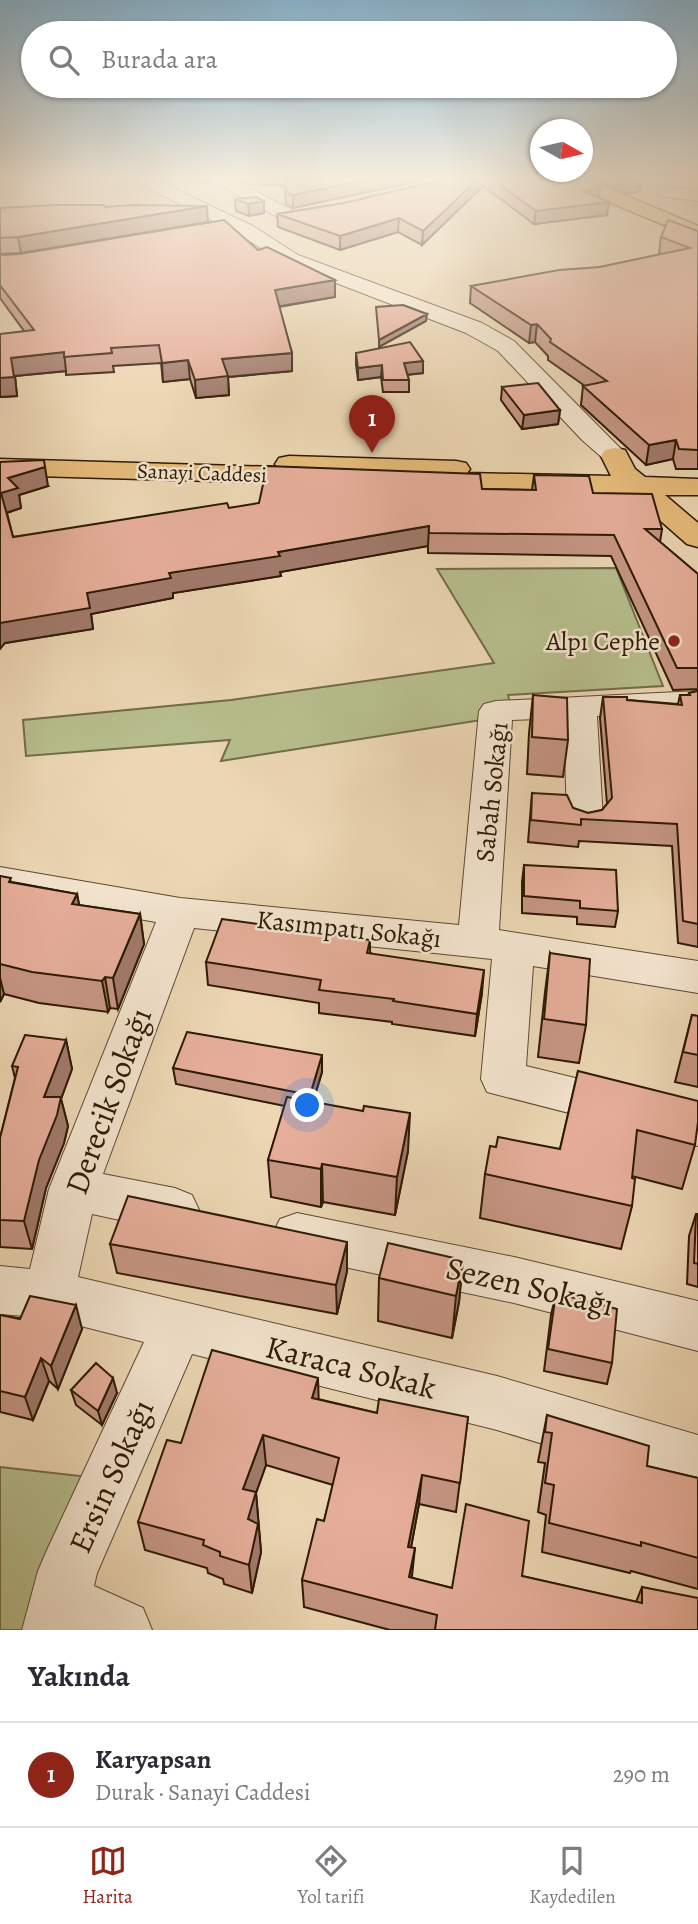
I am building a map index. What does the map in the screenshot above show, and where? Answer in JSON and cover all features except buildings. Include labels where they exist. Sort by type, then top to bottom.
[{"type":"main road","name":"Sanayi Caddesi","points":[[0,457],[639,475],[698,487]]},
{"type":"main road","name":"Sanayi Caddesi","points":[[0,467],[698,476]]},
{"type":"main road","points":[[639,475],[698,533]]},
{"type":"main road","points":[[639,475],[698,538]]},
{"type":"street","points":[[285,255],[474,328],[506,346],[591,435],[639,475]]},
{"type":"street","name":"Sabah Sokağı","points":[[496,945],[496,711],[698,701]]},
{"type":"street","points":[[580,707],[585,820]]},
{"type":"street","name":"Kasımpatı Sokağı","points":[[0,881],[180,912],[496,945],[698,977]]},
{"type":"street","name":"Derecik Sokağı","points":[[24,1292],[73,1189],[180,912]]},
{"type":"street","points":[[496,945],[503,1079],[698,1127]]},
{"type":"street","name":"Sezen Sokağı","points":[[73,1189],[514,1280],[698,1325]]},
{"type":"street","name":"Karaca Sokak","points":[[24,1292],[178,1325],[497,1404],[698,1463]]},
{"type":"street","name":"Ersin Sokağı","points":[[56,1616],[68,1571],[178,1325]]},
{"type":"street","points":[[56,1616],[121,1630]]},
{"type":"green space","points":[[616,568],[663,686],[508,695],[513,715],[221,761],[230,740],[26,756],[23,720],[231,700],[494,663],[437,569]]},
{"type":"green space","points":[[0,1467],[89,1477],[30,1630],[0,1630]]},
{"type":"place","name":"Karyapsan","points":[[372,453]]},
{"type":"place","name":"Alpı Cephe","points":[[674,641]]}]
